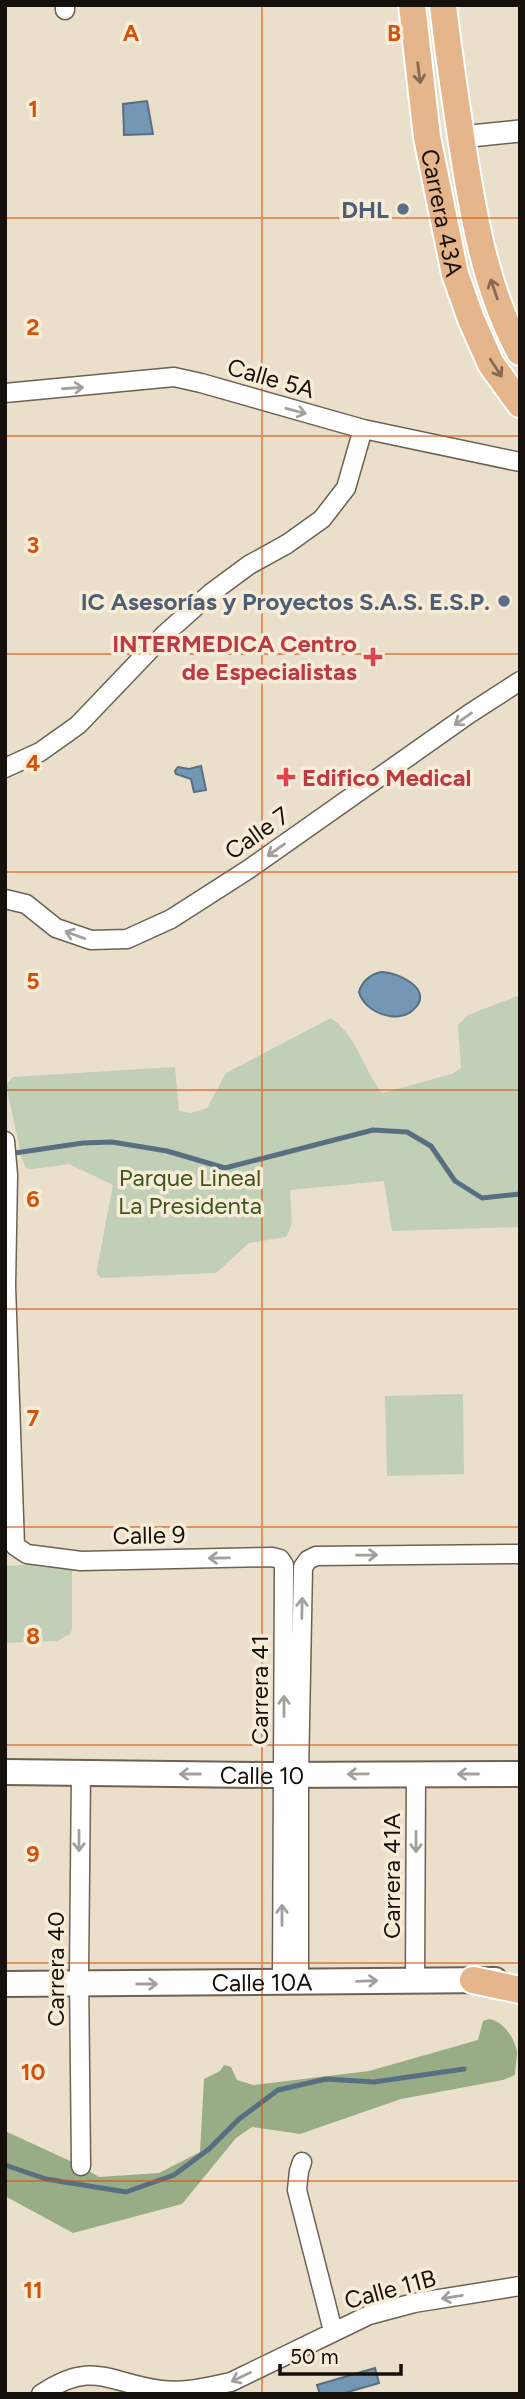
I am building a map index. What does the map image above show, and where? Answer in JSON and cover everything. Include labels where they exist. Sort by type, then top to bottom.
[{"type":"main road","name":"Carrera 43A","points":[[412,5],[427,138],[455,274],[491,363],[520,404]]},
{"type":"main road","name":"Carrera 43A","points":[[443,5],[461,137],[487,267],[497,299],[520,352]]},
{"type":"main road","name":"Calle 10","points":[[5,1772],[520,1774]]},
{"type":"main road","points":[[473,1980],[520,1990]]},
{"type":"main road","name":"Calle 10A","points":[[5,1984],[520,1980]]},
{"type":"street","points":[[461,137],[520,131]]},
{"type":"street","name":"Calle 5A","points":[[5,393],[174,377],[363,429],[520,462]]},
{"type":"street","points":[[5,768],[40,752],[78,725],[165,634],[211,593],[248,565],[287,544],[322,519],[346,488],[363,429]]},
{"type":"street","name":"Calle 7","points":[[5,900],[26,904],[56,928],[91,940],[127,939],[171,919],[249,869],[520,681]]},
{"type":"street","points":[[6,1145],[6,1285]]},
{"type":"street","name":"Calle 9","points":[[6,1285],[15,1546],[27,1554],[81,1561],[309,1561]]},
{"type":"street","points":[[309,1561],[520,1554]]},
{"type":"street","name":"Carrera 41","points":[[278,1561],[291,1775],[291,1983]]},
{"type":"street","name":"Carrera 41","points":[[291,1775],[309,1561]]},
{"type":"street","name":"Carrera 40","points":[[80,1773],[81,2166]]},
{"type":"street","name":"Carrera 41A","points":[[415,1980],[416,1773]]},
{"type":"street","points":[[302,2162],[297,2190],[333,2331]]},
{"type":"street","name":"Calle 11B","points":[[41,2394],[70,2378],[89,2374],[160,2390],[206,2391],[231,2382],[369,2315],[414,2303],[520,2286]]},
{"type":"green space","name":"Parque Lineal La Presidenta","points":[[520,995],[520,1227],[392,1231],[384,1181],[290,1190],[292,1224],[286,1237],[249,1243],[216,1273],[101,1278],[97,1269],[113,1185],[69,1164],[34,1169],[26,1168],[22,1159],[6,1085],[13,1077],[175,1067],[179,1111],[191,1113],[207,1108],[226,1073],[331,1018],[347,1034],[382,1093],[452,1074],[461,1068],[458,1025],[468,1015]]},
{"type":"green space","points":[[463,1394],[464,1474],[387,1476],[385,1396]]},
{"type":"green space","points":[[40,1564],[69,1567],[72,1571],[72,1630],[57,1641],[5,1643],[5,1566]]},
{"type":"green space","points":[[489,2019],[508,2031],[514,2041],[517,2052],[515,2075],[503,2080],[401,2099],[300,2134],[252,2127],[236,2138],[182,2204],[73,2233],[5,2196],[5,2131],[99,2177],[159,2173],[200,2152],[204,2079],[220,2071],[224,2065],[231,2067],[237,2080],[253,2085],[369,2071],[478,2040],[483,2021]]},
{"type":"water","points":[[147,101],[153,134],[124,135],[123,104]]},
{"type":"water","points":[[201,766],[206,790],[194,792],[191,779],[176,774],[175,771],[178,767],[189,769]]},
{"type":"water","points":[[381,972],[405,979],[417,989],[419,1003],[413,1010],[399,1016],[390,1016],[367,1005],[359,992],[360,988],[367,979]]},
{"type":"water","points":[[375,2368],[379,2383],[341,2394],[320,2394],[317,2385]]},
{"type":"waterway","points":[[8,1154],[83,1143],[112,1142],[167,1151],[225,1168],[373,1130],[407,1132],[431,1146],[455,1181],[482,1198],[520,1194]]},
{"type":"waterway","points":[[5,2165],[46,2179],[126,2192],[174,2175],[209,2149],[239,2119],[278,2090],[326,2079],[374,2082],[464,2069]]},
{"type":"place","name":"DHL","points":[[403,209]]},
{"type":"place","name":"IC Asesorías y Proyectos S.A.S. E.S.P.","points":[[504,601]]},
{"type":"place","name":"INTERMEDICA Centro de Especialistas","points":[[373,657]]},
{"type":"place","name":"Edifico Medical","points":[[286,777]]}]
